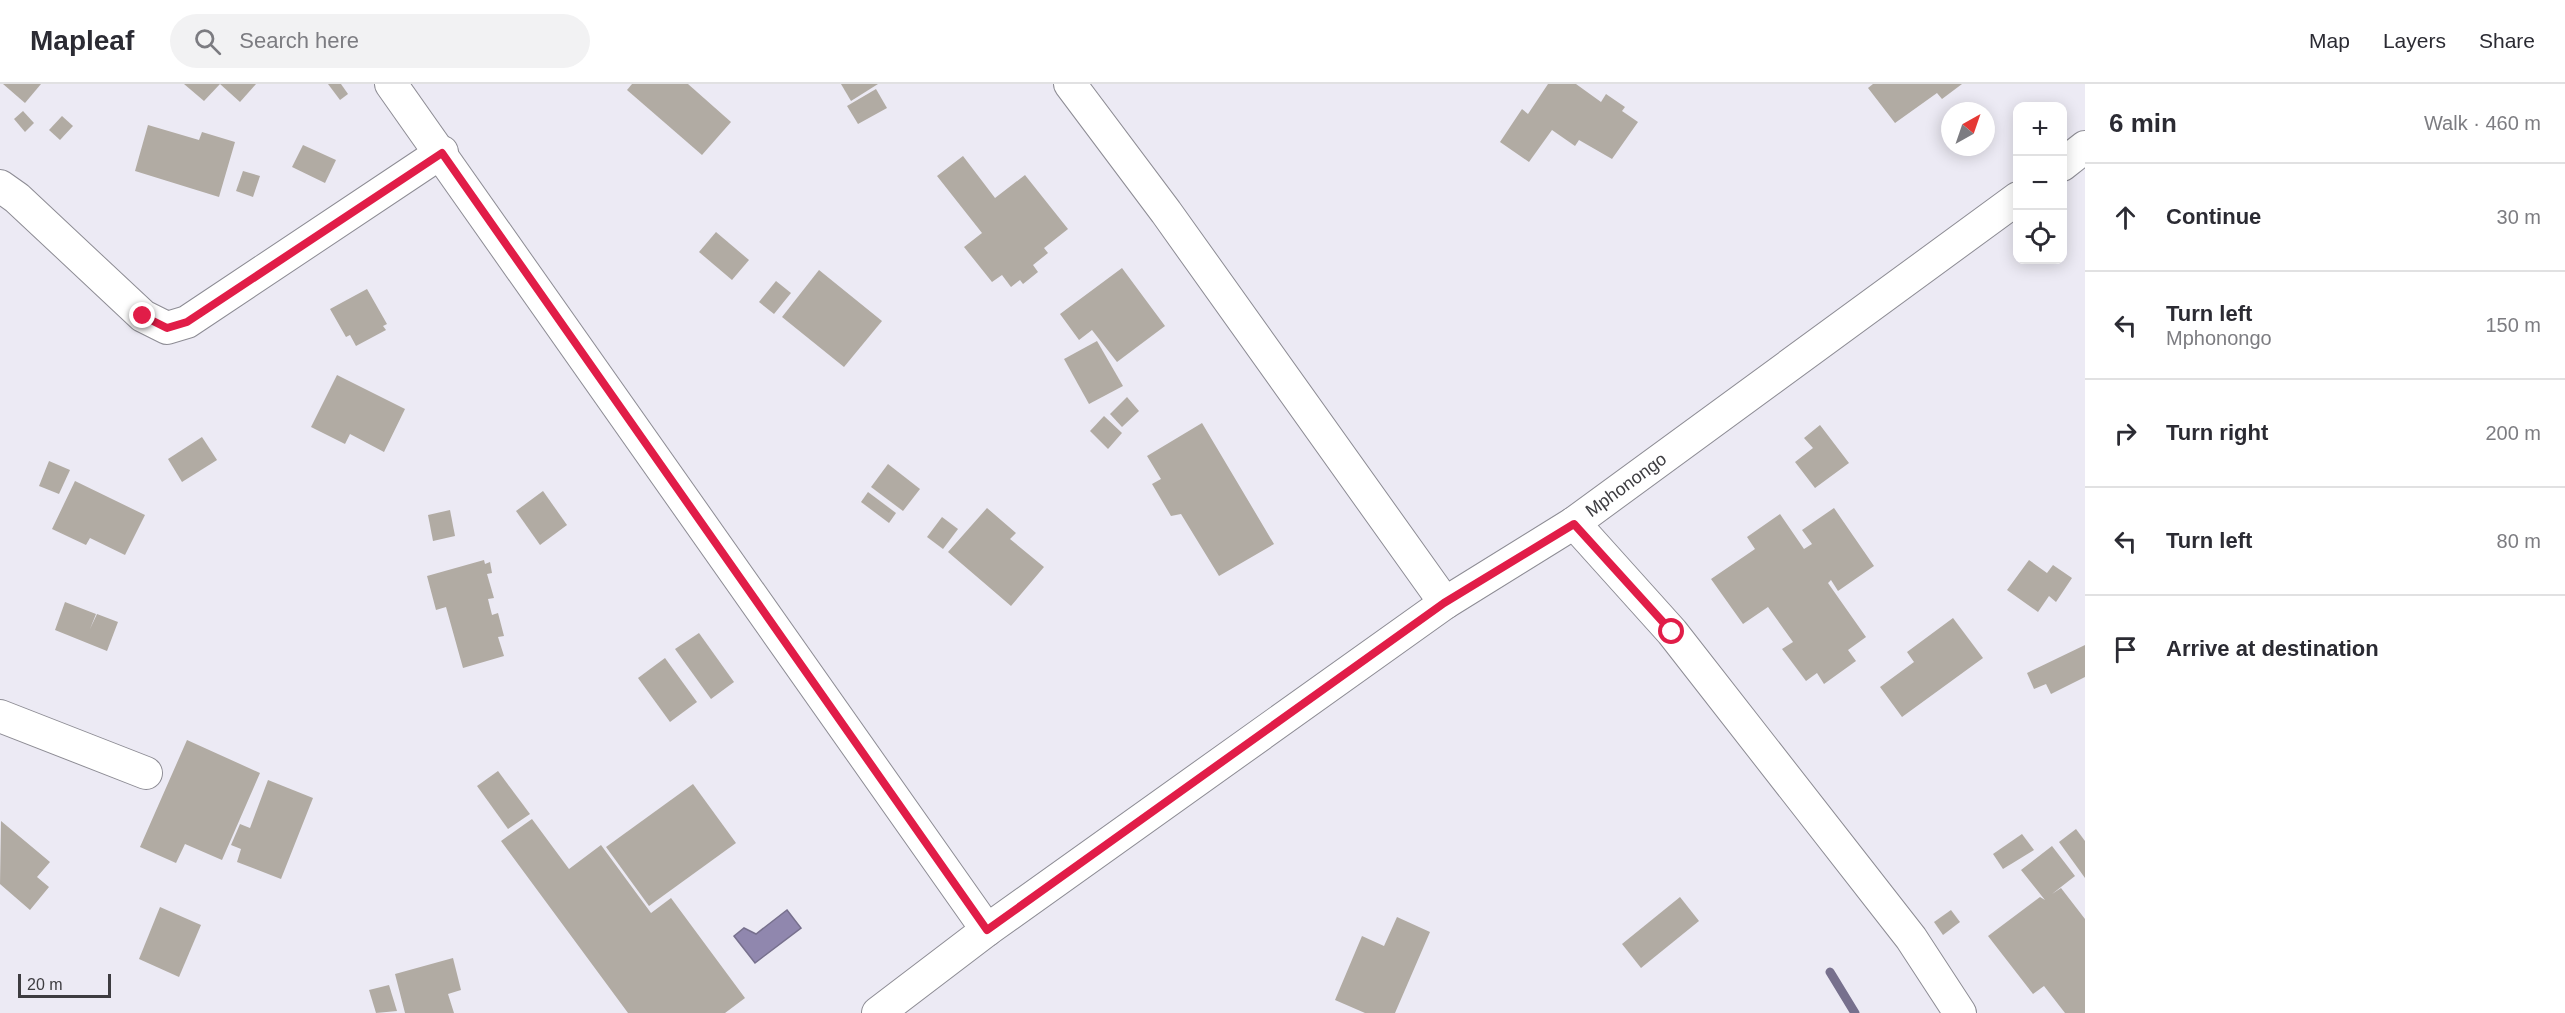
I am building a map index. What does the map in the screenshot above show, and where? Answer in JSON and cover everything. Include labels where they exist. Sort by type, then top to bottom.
[{"type":"street","points":[[391,84],[442,153],[987,930]]},
{"type":"street","points":[[1070,84],[1173,222],[1444,603]]},
{"type":"street","points":[[2067,161],[2085,147]]},
{"type":"street","points":[[0,186],[17,198],[143,316],[167,328],[187,322],[442,153]]},
{"type":"street","name":"Mphonongo","points":[[878,1013],[987,930],[1444,603],[1574,524],[2013,202]]},
{"type":"street","points":[[1574,524],[1672,632],[1911,938],[1960,1013]]},
{"type":"street","points":[[0,716],[146,773]]},
{"type":"shaded area","points":[[787,910],[801,928],[755,963],[734,936],[744,928],[756,934]]},
{"type":"building","points":[[3,84],[41,84],[25,103]]},
{"type":"building","points":[[184,84],[220,84],[204,101]]},
{"type":"building","points":[[220,84],[256,84],[240,102]]},
{"type":"building","points":[[328,84],[341,84],[348,94],[340,100]]},
{"type":"building","points":[[632,84],[688,84],[731,122],[702,155],[627,90]]},
{"type":"building","points":[[841,84],[878,84],[851,101]]},
{"type":"building","points":[[1548,84],[1576,84],[1601,102],[1606,94],[1625,107],[1622,111],[1638,122],[1612,159],[1579,140],[1575,146],[1552,130],[1529,162],[1500,142],[1522,109],[1528,114]]},
{"type":"building","points":[[1873,84],[1962,84],[1942,99],[1937,93],[1895,123],[1868,88]]},
{"type":"building","points":[[876,89],[887,108],[858,124],[847,106]]},
{"type":"building","points":[[23,111],[34,123],[25,132],[14,119]]},
{"type":"building","points":[[62,116],[73,126],[60,140],[49,130]]},
{"type":"building","points":[[148,125],[199,140],[202,132],[235,142],[219,197],[135,171]]},
{"type":"building","points":[[303,145],[336,160],[325,183],[292,167]]},
{"type":"building","points":[[963,156],[995,198],[1025,175],[1068,229],[1044,248],[1048,253],[1033,265],[1038,272],[1023,284],[1020,280],[1011,287],[1002,275],[992,282],[964,247],[982,233],[937,176]]},
{"type":"building","points":[[243,171],[260,176],[253,197],[236,191]]},
{"type":"building","points":[[716,232],[749,260],[732,280],[699,252]]},
{"type":"building","points":[[1122,268],[1165,326],[1117,362],[1092,330],[1079,340],[1060,314]]},
{"type":"building","points":[[819,270],[882,321],[844,367],[782,317]]},
{"type":"building","points":[[776,281],[791,293],[774,314],[759,302]]},
{"type":"building","points":[[367,289],[387,324],[383,326],[386,330],[356,346],[350,335],[346,337],[330,309]]},
{"type":"building","points":[[1097,341],[1123,386],[1089,404],[1064,359]]},
{"type":"building","points":[[337,375],[405,409],[384,452],[350,434],[345,444],[311,427]]},
{"type":"building","points":[[1127,397],[1139,411],[1122,427],[1110,414]]},
{"type":"building","points":[[1104,416],[1122,433],[1108,449],[1090,431]]},
{"type":"building","points":[[1202,423],[1274,544],[1219,576],[1181,514],[1171,516],[1152,484],[1161,479],[1147,456]]},
{"type":"building","points":[[1820,425],[1849,463],[1815,488],[1795,462],[1813,448],[1804,438]]},
{"type":"building","points":[[202,437],[217,460],[182,482],[168,459]]},
{"type":"building","points":[[49,461],[70,470],[59,494],[39,486]]},
{"type":"building","points":[[888,464],[920,489],[903,511],[871,487]]},
{"type":"building","points":[[75,481],[145,515],[125,555],[90,538],[86,545],[52,529]]},
{"type":"building","points":[[543,491],[567,525],[540,545],[516,511]]},
{"type":"building","points":[[868,492],[896,513],[889,523],[861,502]]},
{"type":"building","points":[[987,508],[1016,533],[1010,539],[1044,567],[1011,606],[948,552]]},
{"type":"building","points":[[1834,508],[1874,566],[1838,591],[1831,580],[1828,583],[1866,637],[1848,650],[1856,661],[1824,684],[1817,673],[1806,681],[1782,649],[1793,642],[1768,607],[1743,624],[1711,579],[1755,549],[1747,537],[1780,514],[1804,549],[1812,544],[1802,530]]},
{"type":"building","points":[[450,510],[455,536],[433,541],[428,515]]},
{"type":"building","points":[[942,517],[958,529],[943,549],[927,537]]},
{"type":"building","points":[[484,560],[485,564],[490,562],[492,573],[487,574],[494,598],[488,599],[492,615],[498,613],[504,636],[498,637],[504,656],[463,668],[446,607],[436,610],[427,576]]},
{"type":"building","points":[[2029,560],[2047,573],[2053,565],[2072,578],[2056,602],[2049,596],[2038,612],[2007,590]]},
{"type":"building","points":[[65,602],[96,614],[90,629],[97,614],[118,622],[107,651],[55,630]]},
{"type":"building","points":[[1953,618],[1983,658],[1902,717],[1880,687],[1914,662],[1907,652]]},
{"type":"building","points":[[699,633],[734,682],[711,699],[675,649]]},
{"type":"building","points":[[2085,645],[2085,677],[2051,694],[2046,684],[2034,689],[2027,673]]},
{"type":"building","points":[[665,658],[697,702],[670,722],[638,678]]},
{"type":"building","points":[[187,740],[260,773],[222,860],[185,844],[176,863],[140,847]]},
{"type":"building","points":[[498,771],[530,814],[508,829],[477,786]]},
{"type":"building","points":[[268,780],[313,798],[281,879],[237,862],[241,849],[231,845],[240,824],[250,828]]},
{"type":"building","points":[[693,784],[736,843],[649,906],[606,847]]},
{"type":"building","points":[[532,819],[569,869],[601,845],[651,913],[671,898],[745,998],[725,1013],[628,1013],[501,841]]},
{"type":"building","points":[[1,821],[50,862],[37,877],[49,887],[30,910],[0,884]]},
{"type":"building","points":[[2076,829],[2085,841],[2085,878],[2059,842]]},
{"type":"building","points":[[2022,834],[2034,850],[2003,869],[1993,854]]},
{"type":"building","points":[[2052,846],[2075,876],[2052,894],[2061,888],[2085,919],[2085,1013],[2065,1013],[2044,986],[2033,994],[1988,936],[2040,897],[2045,900],[2021,870]]},
{"type":"building","points":[[1680,897],[1699,921],[1641,968],[1622,944]]},
{"type":"building","points":[[160,907],[201,925],[179,977],[139,959]]},
{"type":"building","points":[[1951,910],[1960,922],[1943,935],[1934,922]]},
{"type":"building","points":[[1397,917],[1430,932],[1395,1013],[1365,1013],[1335,1000],[1362,936],[1384,946]]},
{"type":"building","points":[[453,958],[461,990],[448,994],[454,1013],[405,1013],[395,974]]},
{"type":"building","points":[[389,985],[397,1011],[376,1013],[369,990]]},
{"type":"waterway","points":[[1830,972],[1855,1013]]},
{"type":"route","points":[[143,316],[167,328],[187,322],[442,153],[987,930],[1444,603],[1574,524],[1672,632]]}]
